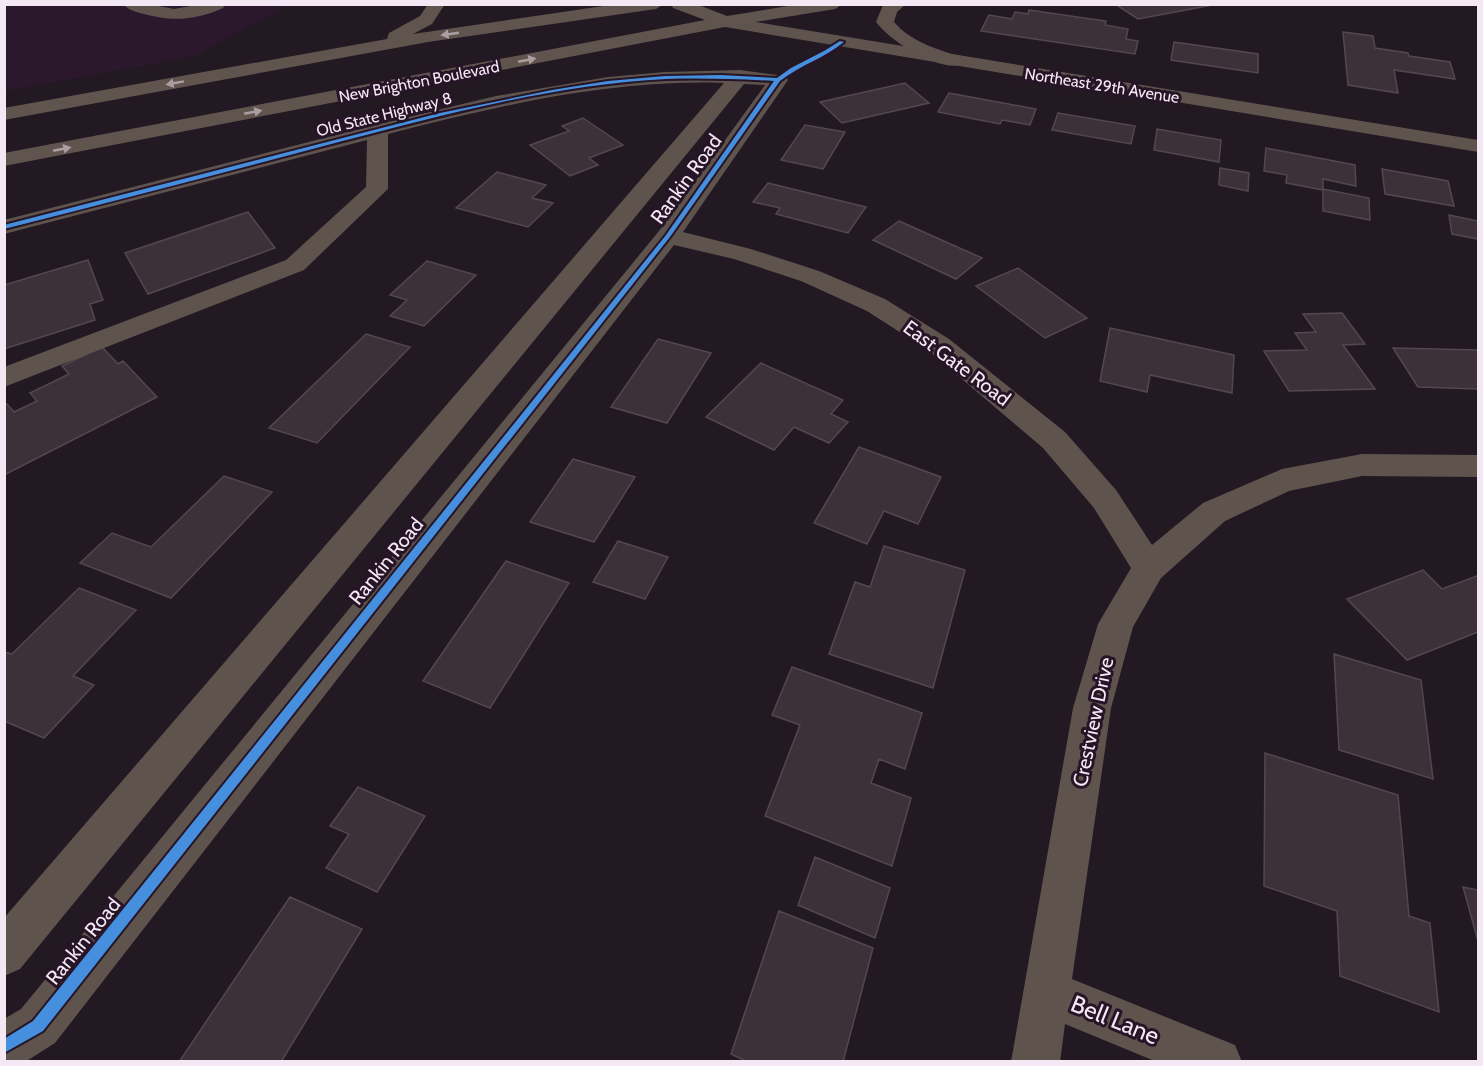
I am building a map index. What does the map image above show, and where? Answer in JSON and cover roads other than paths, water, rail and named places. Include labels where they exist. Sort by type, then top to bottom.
[{"type":"main road","points":[[348,51],[401,35],[426,20],[437,4]]},
{"type":"main road","points":[[612,4],[725,22]]},
{"type":"main road","name":"New Brighton Boulevard","points":[[4,114],[428,37],[656,4]]},
{"type":"main road","points":[[679,4],[725,22]]},
{"type":"main road","name":"New Brighton Boulevard","points":[[4,160],[725,22],[835,4]]},
{"type":"main road","points":[[898,4],[889,9],[885,22],[891,30],[907,43],[954,61]]},
{"type":"street","points":[[131,4],[149,12],[182,15],[200,12],[217,4]]},
{"type":"street","name":"Northeast 29th Avenue","points":[[725,22],[1479,146]]},
{"type":"street","name":"Old State Highway 8","points":[[4,227],[474,106],[608,84],[669,78],[741,76],[778,80]]},
{"type":"street","name":"Rankin Road","points":[[4,953],[741,76]]},
{"type":"street","name":"Rankin Road","points":[[4,1047],[38,1026],[668,236],[778,80]]},
{"type":"street","points":[[4,378],[295,265],[377,189],[378,130]]},
{"type":"street","name":"East Gate Road","points":[[668,236],[742,254],[810,276],[876,305],[939,345],[1054,440],[1105,499],[1149,568]]},
{"type":"street","name":"Crestview Drive","points":[[1035,1062],[1092,708],[1116,624],[1149,568],[1214,512],[1282,481],[1362,465],[1479,466]]},
{"type":"street","name":"Bell Lane","points":[[1045,992],[1218,1062]]}]
